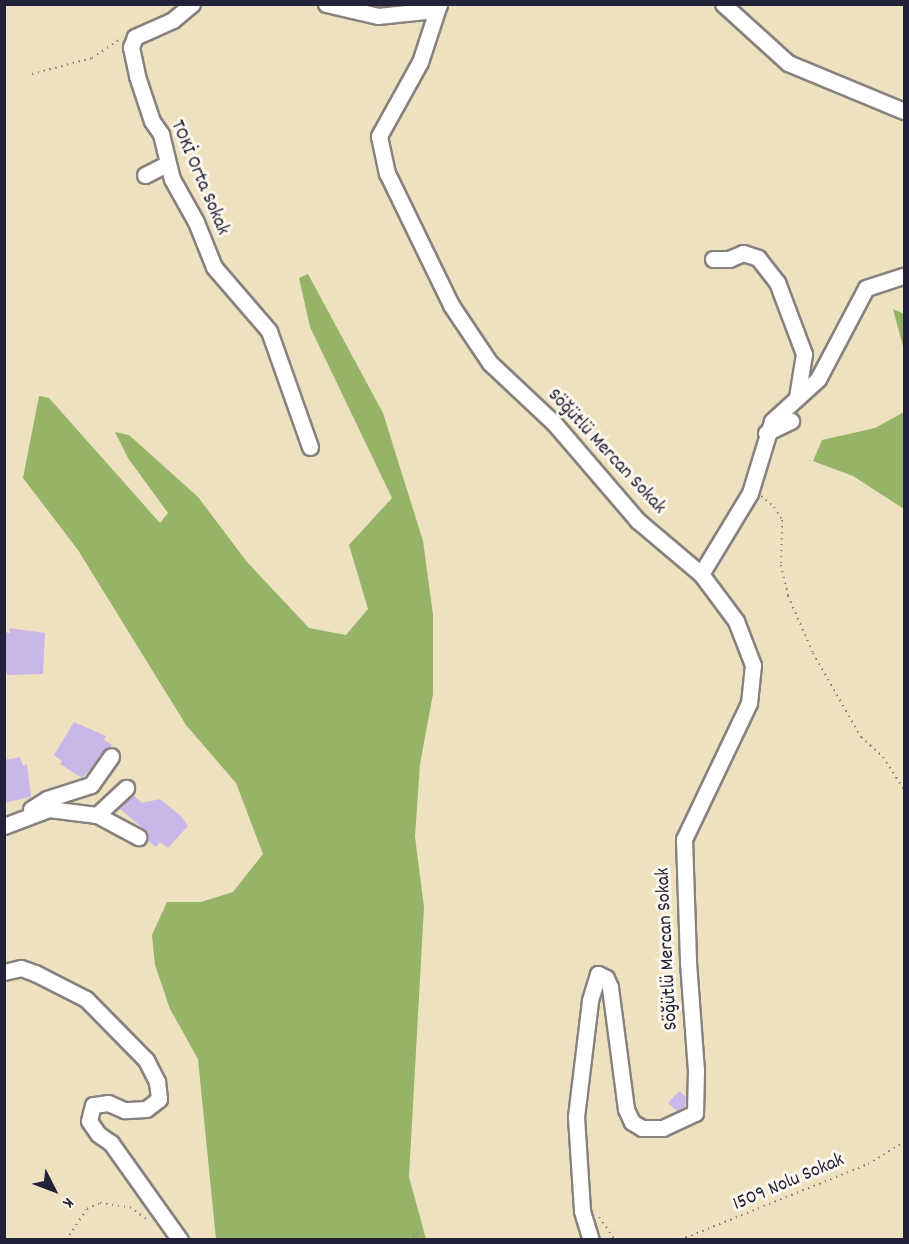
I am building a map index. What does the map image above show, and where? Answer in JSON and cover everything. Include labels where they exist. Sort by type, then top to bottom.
[{"type":"street","points":[[133,41],[135,37],[173,20],[192,4]]},
{"type":"street","points":[[326,4],[378,16],[425,11],[439,5]]},
{"type":"street","points":[[723,4],[788,63],[904,111]]},
{"type":"street","name":"Söğütlü Mercan Sokak","points":[[439,5],[420,62],[378,136],[387,173],[451,305],[490,363],[554,423],[637,520],[701,574],[736,621],[753,665],[749,703],[684,839],[688,962],[696,1070],[695,1113],[663,1128],[642,1128],[632,1122],[626,1109],[610,987],[606,978],[598,974],[590,1001],[576,1117],[582,1211],[591,1239]]},
{"type":"street","name":"TOKİ Orta Sokak","points":[[133,41],[131,47],[140,84],[160,134],[167,164],[214,267],[269,331],[310,447]]},
{"type":"street","points":[[145,176],[167,164]]},
{"type":"street","points":[[713,259],[729,259],[743,253],[758,258],[777,282],[804,354],[796,397]]},
{"type":"street","points":[[701,574],[750,494],[766,433],[796,397],[818,380],[866,288],[878,281],[904,276]]},
{"type":"street","points":[[766,433],[791,421]]},
{"type":"street","points":[[6,824],[47,799],[92,785],[111,756]]},
{"type":"street","points":[[97,815],[126,788]]},
{"type":"street","points":[[6,824],[49,809],[97,815],[138,837]]},
{"type":"street","points":[[4,972],[28,970],[86,999],[146,1060],[157,1082],[159,1099],[146,1109],[124,1110],[108,1103],[93,1105],[89,1121],[98,1134],[111,1143],[180,1239]]},
{"type":"path","points":[[32,74],[92,58],[123,39],[133,41]]},
{"type":"path","points":[[750,494],[764,496],[782,520],[781,565],[788,596],[813,653],[861,737],[883,757],[904,789]]},
{"type":"path","name":"1509 Nolu Sokak","points":[[680,1239],[868,1164],[904,1142]]},
{"type":"path","points":[[66,1239],[87,1209],[100,1203],[129,1207],[153,1224]]},
{"type":"path","points":[[409,1239],[417,1233],[421,1239]]},
{"type":"green space","points":[[308,274],[383,413],[423,541],[433,615],[433,694],[420,764],[415,837],[424,907],[409,1177],[426,1239],[216,1239],[198,1059],[170,1009],[155,965],[152,935],[167,902],[201,902],[233,892],[263,854],[236,783],[186,725],[78,550],[23,478],[39,396],[49,398],[160,523],[168,513],[128,458],[115,432],[129,435],[198,497],[247,562],[309,628],[346,635],[368,609],[349,545],[392,498],[310,327],[299,278]]},
{"type":"green space","points":[[893,309],[904,314],[904,350]]},
{"type":"green space","points":[[904,412],[904,509],[853,476],[813,461],[822,440],[875,428]]},
{"type":"building","points":[[9,628],[45,633],[43,674],[8,675],[4,670],[4,632],[10,633]]},
{"type":"building","points":[[74,722],[106,736],[104,740],[112,745],[82,778],[60,764],[62,761],[54,755]]},
{"type":"building","points":[[20,757],[23,766],[27,764],[31,797],[4,803],[4,760]]},
{"type":"building","points":[[133,795],[142,803],[160,799],[182,817],[188,826],[168,848],[160,842],[156,847],[147,840],[146,831],[119,808]]},
{"type":"building","points":[[679,1091],[686,1097],[685,1107],[677,1111],[668,1103]]}]
